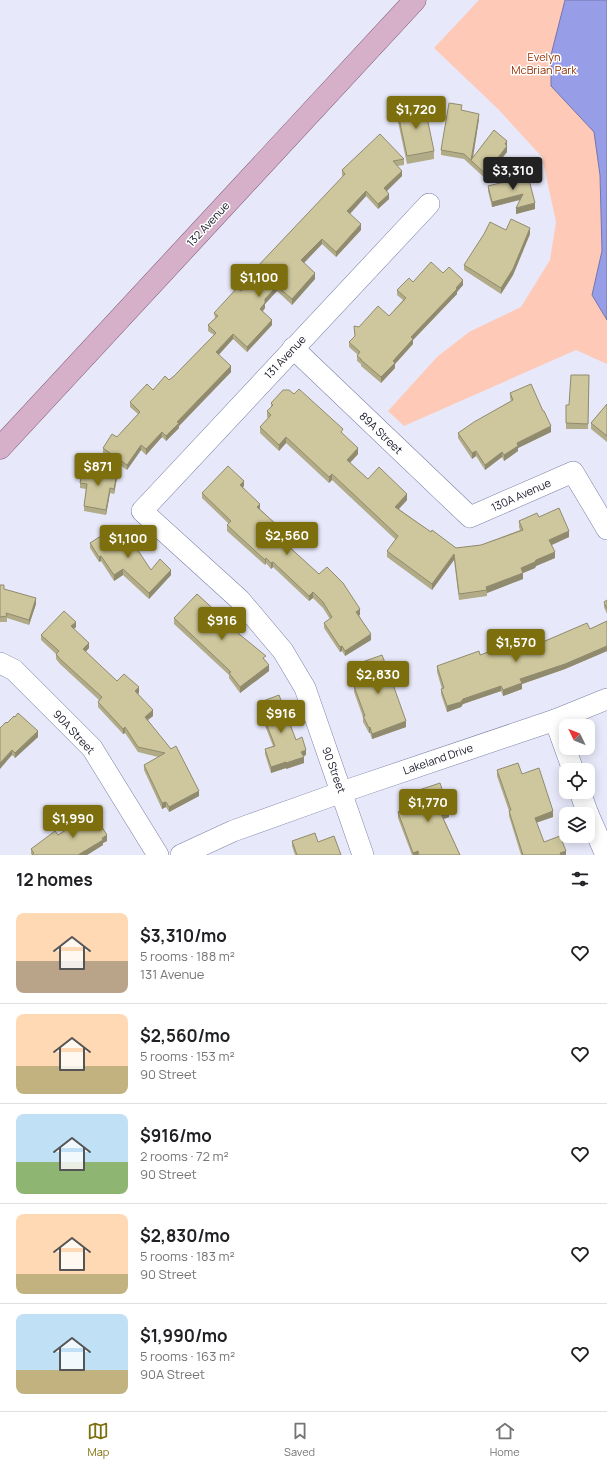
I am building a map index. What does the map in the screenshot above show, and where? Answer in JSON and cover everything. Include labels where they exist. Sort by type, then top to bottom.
[{"type":"main road","name":"132 Avenue","points":[[0,448],[415,0]]},
{"type":"street","name":"131 Avenue","points":[[142,510],[292,348],[429,204]]},
{"type":"street","name":"89A Street","points":[[292,348],[470,517]]},
{"type":"street","name":"130A Avenue","points":[[470,517],[573,472],[607,529]]},
{"type":"street","name":"90 Street","points":[[142,510],[240,600],[283,651],[305,688],[363,855]]},
{"type":"street","name":"90A Street","points":[[0,663],[14,670],[92,748],[158,855]]},
{"type":"street","name":"Lakeland Drive","points":[[181,855],[233,831],[342,792],[555,720],[607,699]]},
{"type":"street","points":[[555,720],[570,763]]},
{"type":"street","points":[[595,830],[606,855]]},
{"type":"green space","name":"Evelyn McBrian Park","points":[[479,0],[607,0],[607,364],[576,350],[404,426],[388,411],[437,357],[469,332],[521,307],[550,260],[556,222],[542,157],[498,109],[434,48]]},
{"type":"water","points":[[565,0],[607,0],[607,320],[592,295],[602,251],[600,175],[594,132],[551,86],[551,55]]},
{"type":"building","points":[[424,103],[434,151],[407,156],[397,109]]},
{"type":"building","points":[[449,103],[462,105],[461,110],[479,114],[471,160],[494,130],[507,141],[505,144],[507,146],[497,159],[501,161],[488,176],[464,154],[441,150]]},
{"type":"building","points":[[380,134],[404,159],[393,161],[402,171],[384,188],[389,194],[378,204],[366,191],[347,211],[361,224],[336,252],[322,239],[301,260],[315,273],[292,299],[277,286],[265,299],[265,303],[260,309],[272,320],[247,347],[233,334],[216,352],[231,366],[177,422],[179,423],[166,436],[162,432],[146,449],[141,445],[127,465],[103,448],[112,434],[117,437],[140,412],[130,402],[147,384],[153,390],[165,376],[169,380],[174,376],[216,333],[208,325],[218,316],[214,313],[237,288],[241,291],[259,271],[256,268],[345,174],[342,170]]},
{"type":"building","points":[[528,176],[535,203],[516,208],[523,194],[492,202],[488,186]]},
{"type":"building","points":[[511,219],[530,228],[513,269],[501,288],[464,265],[490,222],[506,230]]},
{"type":"building","points":[[431,262],[443,273],[449,267],[463,280],[456,288],[457,289],[411,337],[413,339],[393,361],[395,363],[381,377],[357,356],[360,352],[349,342],[355,336],[354,326],[359,327],[378,306],[389,316],[406,298],[397,290],[409,278],[413,282]]},
{"type":"building","points":[[571,375],[589,375],[588,424],[566,423],[566,405],[569,405]]},
{"type":"building","points":[[531,384],[551,426],[517,443],[518,446],[504,455],[502,452],[485,465],[476,451],[472,453],[458,433],[474,422],[513,400],[510,393]]},
{"type":"building","points":[[299,389],[343,429],[341,432],[358,448],[347,460],[368,479],[379,467],[407,494],[395,507],[431,532],[432,530],[456,548],[481,545],[523,530],[519,521],[537,513],[539,517],[559,508],[569,531],[549,540],[555,552],[521,568],[523,573],[486,587],[487,590],[459,594],[454,554],[432,584],[387,551],[398,536],[332,474],[329,477],[286,437],[279,445],[260,427],[271,415],[267,411],[273,405],[271,403],[283,390],[289,390],[294,394]]},
{"type":"building","points":[[607,404],[607,436],[591,423]]},
{"type":"building","points":[[228,466],[244,481],[240,485],[260,504],[257,507],[278,526],[281,523],[296,536],[287,545],[319,574],[327,567],[343,583],[360,609],[356,612],[371,634],[345,651],[342,646],[340,647],[324,623],[332,617],[323,602],[313,592],[309,596],[273,562],[271,563],[266,558],[265,560],[227,525],[231,521],[202,493]]},
{"type":"building","points":[[83,467],[117,473],[114,489],[110,488],[106,510],[84,506],[87,484],[80,483]]},
{"type":"building","points":[[118,525],[131,544],[133,543],[151,570],[160,559],[171,570],[149,593],[123,569],[114,575],[90,543]]},
{"type":"building","points":[[0,585],[4,585],[4,589],[36,598],[29,620],[6,613],[7,616],[0,617]]},
{"type":"building","points":[[197,594],[239,634],[266,656],[263,658],[269,665],[240,687],[229,673],[231,672],[174,618]]},
{"type":"building","points":[[607,600],[607,609],[604,602]]},
{"type":"building","points":[[64,611],[76,622],[71,626],[89,643],[83,649],[117,681],[124,674],[139,687],[135,691],[153,710],[145,717],[171,749],[176,746],[199,791],[169,807],[166,802],[162,803],[144,765],[165,753],[138,747],[125,727],[123,729],[98,702],[102,697],[60,659],[56,654],[59,651],[41,635]]},
{"type":"building","points":[[607,621],[607,646],[565,664],[520,679],[522,683],[503,690],[501,686],[447,706],[441,689],[444,688],[437,666],[479,651],[480,655],[513,643],[516,650],[530,645],[531,647],[587,623],[590,629]]},
{"type":"building","points":[[382,655],[392,678],[391,679],[406,721],[372,734],[370,727],[369,728],[363,716],[365,716],[354,686],[358,685],[353,672],[357,670],[354,665]]},
{"type":"building","points":[[279,695],[296,740],[302,737],[306,750],[301,752],[304,757],[271,767],[265,749],[275,746],[258,703]]},
{"type":"building","points":[[18,713],[38,731],[15,753],[12,750],[0,763],[0,728]]},
{"type":"building","points":[[518,763],[522,774],[539,768],[553,811],[535,818],[544,842],[559,836],[559,843],[563,843],[566,851],[560,853],[561,855],[523,855],[509,811],[511,810],[497,770]]},
{"type":"building","points":[[440,783],[449,811],[441,814],[460,855],[419,855],[418,851],[413,853],[398,812],[414,807],[410,793]]},
{"type":"building","points":[[93,813],[107,835],[102,838],[103,840],[78,855],[32,855],[34,853],[31,849],[55,831],[58,835]]},
{"type":"building","points":[[315,833],[318,842],[334,836],[341,855],[297,855],[292,841]]}]
